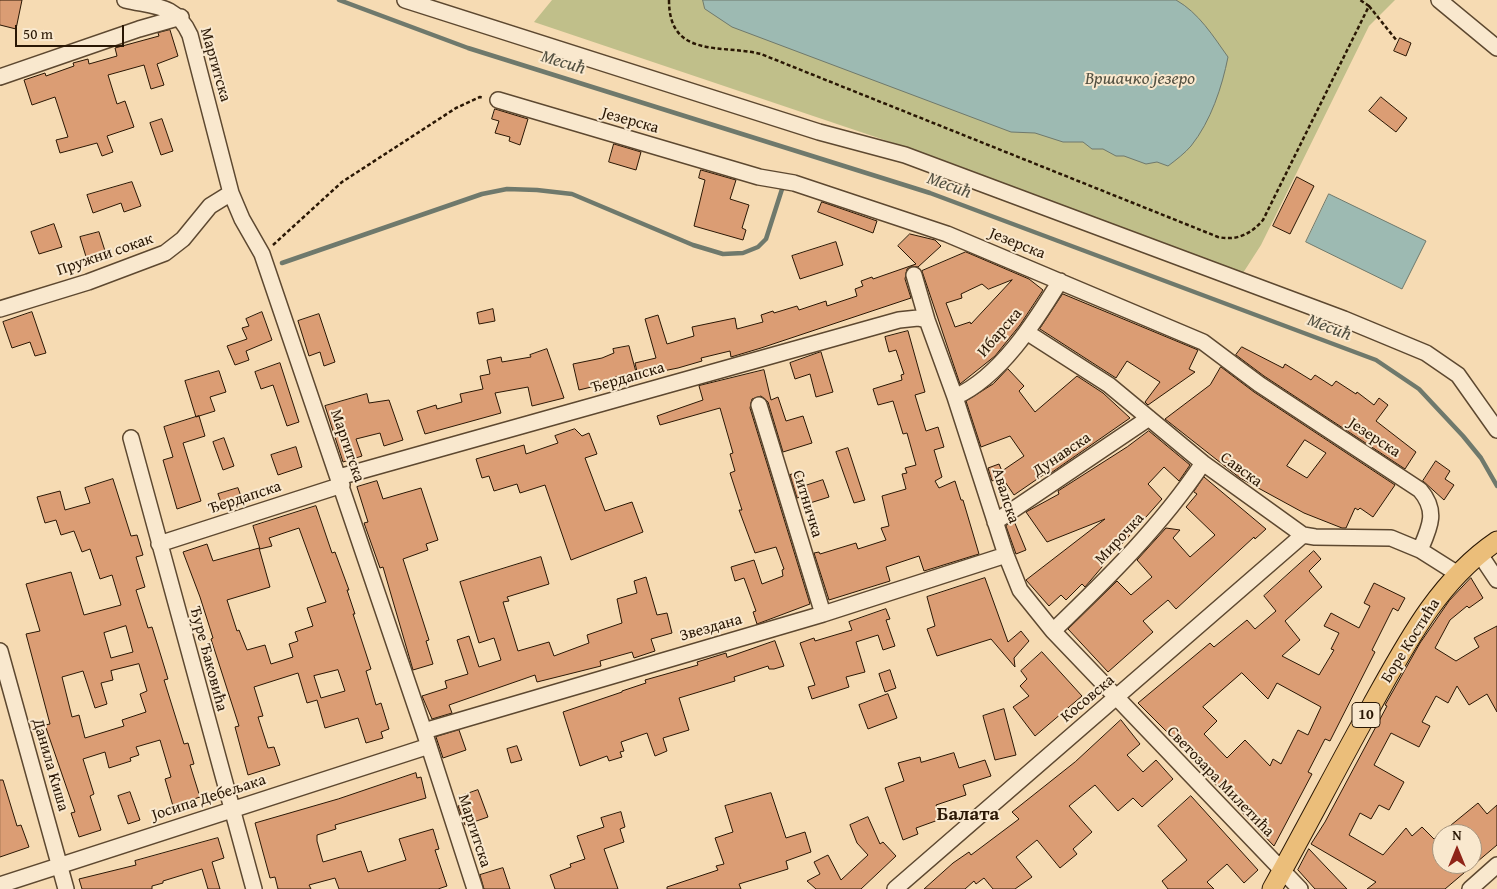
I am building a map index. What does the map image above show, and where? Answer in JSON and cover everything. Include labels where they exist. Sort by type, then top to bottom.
[{"type":"main road","name":"Боре Костића","points":[[1272,889],[1402,651],[1433,602],[1479,553],[1497,541]]},
{"type":"street","points":[[125,0],[169,10],[181,18]]},
{"type":"street","points":[[405,0],[819,132],[905,155],[1344,319],[1426,353],[1458,374],[1497,430]]},
{"type":"street","points":[[1440,0],[1497,48]]},
{"type":"street","points":[[0,77],[139,29],[181,18]]},
{"type":"street","name":"Маргитска","points":[[181,18],[190,35],[231,193],[242,219],[262,254],[341,481],[427,738],[475,889]]},
{"type":"street","name":"Језерска","points":[[498,100],[759,177],[794,183],[947,234],[1210,346],[1259,384],[1420,490],[1427,498],[1432,514],[1432,522],[1420,550]]},
{"type":"street","name":"Пружни сокак","points":[[0,309],[88,282],[165,253],[183,239],[210,206],[231,193]]},
{"type":"street","name":"Авалска","points":[[914,275],[994,522],[1020,590],[1053,631],[1116,698]]},
{"type":"street","name":"Ибарска","points":[[955,398],[977,385],[1028,332],[1060,281]]},
{"type":"street","name":"Ђердапска","points":[[159,544],[341,481],[899,320],[918,318],[927,320]]},
{"type":"street","name":"Савска","points":[[1028,332],[1109,385],[1203,463],[1303,535]]},
{"type":"street","name":"Ситничка","points":[[759,406],[822,614]]},
{"type":"street","name":"Дунавска","points":[[994,522],[1149,418]]},
{"type":"street","name":"Ђуре Ђаковића","points":[[131,438],[230,808],[254,889]]},
{"type":"street","name":"Мирочка","points":[[1053,631],[1110,576],[1163,518],[1203,463]]},
{"type":"street","points":[[1303,535],[1391,538],[1420,550],[1458,574]]},
{"type":"street","name":"Косовска","points":[[895,889],[1303,535]]},
{"type":"street","points":[[1479,553],[1497,580]]},
{"type":"street","name":"Звездана","points":[[427,738],[1006,555]]},
{"type":"street","name":"Данила Киша","points":[[0,651],[66,889]]},
{"type":"street","name":"Светозара Милетића","points":[[1116,698],[1300,889]]},
{"type":"street","name":"Јосипа Дебељака","points":[[0,885],[230,808],[427,738]]},
{"type":"street","points":[[1470,889],[1497,865]]},
{"type":"path","points":[[669,0],[673,24],[685,41],[702,47],[761,54],[1218,237],[1230,239],[1254,231],[1263,220],[1369,6]]},
{"type":"path","points":[[1360,0],[1369,6],[1397,41]]},
{"type":"path","points":[[262,254],[342,182],[456,108],[480,97],[498,100]]},
{"type":"shaded area","points":[[552,0],[1395,0],[1369,26],[1261,245],[1243,273],[932,156],[534,22]]},
{"type":"water","name":"Вршачко језеро","points":[[703,0],[1176,0],[1199,18],[1228,57],[1215,103],[1204,126],[1191,146],[1168,166],[1157,162],[1146,164],[1124,156],[1116,156],[1103,149],[1092,149],[1083,142],[1063,142],[1035,133],[1011,132],[732,27],[705,9]]},
{"type":"water","points":[[1329,194],[1426,241],[1402,289],[1306,242]]},
{"type":"building","points":[[0,0],[22,0],[16,29],[0,25]]},
{"type":"building","points":[[170,30],[178,56],[157,64],[164,85],[151,89],[144,65],[108,75],[117,104],[125,101],[134,127],[107,136],[113,152],[102,156],[97,143],[60,153],[56,140],[68,137],[55,97],[32,105],[24,80],[45,73],[46,76],[74,66],[73,63],[88,59],[89,64],[117,56],[115,48],[159,36],[158,33]]},
{"type":"building","points":[[1400,38],[1411,43],[1406,56],[1394,51]]},
{"type":"building","points":[[1381,97],[1407,118],[1396,132],[1369,111]]},
{"type":"building","points":[[495,109],[528,119],[520,145],[509,141],[510,137],[495,133],[499,121],[492,119]]},
{"type":"building","points":[[162,119],[173,151],[161,155],[150,123]]},
{"type":"building","points":[[614,144],[641,152],[636,170],[609,162]]},
{"type":"building","points":[[701,170],[736,180],[730,199],[749,205],[742,228],[746,230],[743,240],[694,226],[705,180],[699,178]]},
{"type":"building","points":[[1297,177],[1314,186],[1290,234],[1273,226]]},
{"type":"building","points":[[132,182],[141,206],[124,212],[121,203],[93,213],[87,195]]},
{"type":"building","points":[[822,202],[877,221],[873,233],[818,212]]},
{"type":"building","points":[[54,224],[62,247],[39,254],[31,232]]},
{"type":"building","points":[[99,232],[106,254],[87,260],[80,237]]},
{"type":"building","points":[[910,234],[935,240],[941,246],[918,267],[912,266],[907,269],[905,279],[911,298],[731,357],[730,351],[701,358],[702,361],[678,368],[638,376],[635,363],[656,358],[645,319],[658,315],[667,344],[694,336],[692,327],[735,318],[737,329],[763,322],[761,315],[773,311],[774,313],[797,306],[799,310],[826,301],[827,306],[857,296],[855,289],[863,286],[861,281],[872,277],[873,279],[916,264],[898,246]]},
{"type":"building","points":[[836,242],[843,265],[800,279],[792,256]]},
{"type":"building","points":[[966,252],[1029,279],[1043,290],[1020,325],[995,356],[960,384],[922,271]],"holes":[[[1012,280],[971,324],[970,322],[955,327],[946,303],[962,298],[961,294],[982,284],[988,289]]]},
{"type":"building","points":[[1063,294],[1198,350],[1189,369],[1195,372],[1148,405],[1145,402],[1160,382],[1127,361],[1116,378],[1040,329]]},
{"type":"building","points":[[493,309],[495,321],[479,324],[477,313]]},
{"type":"building","points":[[32,312],[46,353],[35,356],[30,342],[12,348],[3,322]]},
{"type":"building","points":[[262,312],[272,340],[246,351],[249,360],[235,365],[227,346],[247,339],[242,328],[249,326],[246,319]]},
{"type":"building","points":[[319,314],[335,362],[324,366],[320,352],[309,356],[298,321]]},
{"type":"building","points":[[908,331],[925,392],[915,395],[926,431],[938,427],[944,447],[934,450],[942,477],[935,481],[939,488],[955,481],[961,500],[963,500],[979,554],[924,571],[919,556],[886,567],[890,581],[829,600],[814,553],[819,552],[820,554],[856,543],[858,549],[886,540],[881,528],[889,526],[882,496],[906,489],[902,474],[907,473],[905,468],[916,465],[907,433],[903,434],[893,401],[878,405],[873,389],[902,380],[901,375],[904,374],[896,350],[889,352],[885,337]]},
{"type":"building","points":[[629,346],[636,372],[615,377],[616,381],[579,390],[573,364],[602,358],[614,353],[613,349]]},
{"type":"building","points":[[1242,347],[1283,368],[1285,364],[1311,380],[1315,375],[1332,386],[1336,381],[1356,394],[1357,392],[1374,405],[1379,398],[1388,405],[1376,421],[1416,452],[1405,469],[1264,376],[1236,355]]},
{"type":"building","points":[[547,349],[564,398],[532,406],[528,387],[495,393],[501,413],[425,434],[417,411],[436,405],[437,409],[462,402],[460,394],[483,389],[480,376],[490,374],[487,360],[501,357],[502,362],[531,357],[530,355]]},
{"type":"building","points":[[821,352],[833,392],[816,397],[810,374],[795,379],[790,363]]},
{"type":"building","points":[[280,363],[299,422],[287,426],[273,385],[261,389],[255,372]]},
{"type":"building","points":[[1221,367],[1254,392],[1395,485],[1373,517],[1360,508],[1358,510],[1355,508],[1346,528],[1304,513],[1240,478],[1165,419],[1210,385]],"holes":[[[1305,440],[1326,453],[1307,478],[1287,466]]]},
{"type":"building","points":[[1008,369],[1024,386],[1019,391],[1035,412],[1077,376],[1103,393],[1130,418],[1048,475],[1046,473],[1014,495],[1001,476],[992,481],[988,468],[999,464],[1002,471],[1024,456],[1010,436],[981,447],[966,401],[993,384]]},
{"type":"building","points":[[764,370],[771,400],[778,397],[786,421],[803,416],[812,443],[783,452],[768,402],[761,396],[752,399],[750,408],[810,604],[757,624],[753,612],[756,611],[744,578],[735,581],[731,567],[754,560],[762,584],[783,576],[782,570],[784,569],[776,547],[755,553],[739,510],[742,510],[730,473],[735,471],[730,454],[733,453],[720,408],[660,425],[657,416],[703,400],[699,386]]},
{"type":"building","points":[[219,371],[226,392],[210,397],[215,411],[196,417],[185,381]]},
{"type":"building","points":[[367,394],[369,403],[389,400],[403,440],[384,446],[380,433],[356,439],[362,456],[343,462],[325,406]]},
{"type":"building","points":[[199,416],[205,436],[183,443],[201,501],[177,509],[163,460],[173,457],[164,427]]},
{"type":"building","points":[[575,429],[582,436],[589,433],[597,454],[585,458],[605,511],[632,502],[643,532],[571,560],[545,485],[520,493],[517,484],[494,491],[489,476],[482,478],[476,459],[524,445],[526,454],[558,443],[555,436]]},
{"type":"building","points":[[1149,431],[1190,465],[1179,481],[1164,467],[1148,484],[1162,499],[1122,544],[1102,562],[1102,567],[1085,587],[1082,584],[1066,600],[1061,595],[1049,606],[1026,580],[1105,519],[1047,542],[1026,512],[1059,494],[1058,491]]},
{"type":"building","points":[[224,438],[234,466],[223,470],[213,442]]},
{"type":"building","points":[[296,447],[302,467],[278,475],[271,455]]},
{"type":"building","points":[[848,448],[865,500],[854,503],[836,452]]},
{"type":"building","points":[[1436,461],[1450,471],[1445,479],[1454,485],[1444,500],[1423,481]]},
{"type":"building","points":[[797,473],[804,496],[797,498],[790,475]]},
{"type":"building","points":[[1204,477],[1266,529],[1255,539],[1254,537],[1176,609],[1168,600],[1143,621],[1153,632],[1108,672],[1068,629],[1117,581],[1131,595],[1152,577],[1137,560],[1166,528],[1180,530],[1173,538],[1190,557],[1215,535],[1186,507],[1197,494],[1194,492]]},
{"type":"building","points":[[113,479],[131,536],[137,535],[143,555],[136,557],[145,587],[136,590],[148,628],[152,627],[168,679],[164,680],[184,744],[188,743],[194,764],[190,765],[200,797],[173,806],[165,779],[171,777],[160,740],[136,747],[139,755],[130,758],[131,761],[109,768],[105,752],[83,759],[94,794],[90,796],[101,830],[79,837],[71,813],[75,812],[45,725],[50,724],[26,634],[40,631],[26,584],[71,572],[84,615],[121,605],[112,575],[100,579],[90,549],[82,552],[74,531],[61,535],[56,520],[45,523],[37,497],[60,491],[65,510],[90,503],[85,488]],"holes":[[[126,626],[133,652],[111,658],[104,633]],[[139,664],[147,691],[140,694],[146,712],[122,720],[124,726],[85,738],[79,715],[72,717],[62,677],[83,671],[95,708],[107,704],[101,683],[113,680],[111,671]]]},
{"type":"building","points":[[823,480],[829,497],[810,503],[805,486]]},
{"type":"building","points":[[377,481],[383,499],[421,488],[438,540],[426,544],[428,550],[403,559],[429,640],[426,641],[433,664],[413,670],[383,567],[380,568],[364,523],[368,522],[357,487]]},
{"type":"building","points":[[238,488],[242,499],[222,505],[218,494]]},
{"type":"building","points":[[316,506],[332,553],[335,552],[349,590],[347,590],[355,614],[353,614],[371,669],[366,671],[376,705],[381,703],[389,729],[381,732],[383,738],[366,743],[358,718],[325,728],[317,700],[307,703],[298,673],[254,687],[263,716],[258,717],[268,748],[274,747],[280,765],[248,775],[235,727],[239,726],[211,639],[213,638],[200,597],[183,552],[207,544],[213,561],[259,548],[270,587],[227,600],[237,631],[239,630],[247,650],[265,645],[271,664],[293,657],[289,644],[298,641],[295,632],[313,626],[307,608],[326,602],[299,528],[269,538],[272,546],[260,549],[253,526]],"holes":[[[338,670],[345,691],[321,698],[314,676]]]},
{"type":"building","points":[[1014,521],[1026,550],[1016,554],[1006,526]]},
{"type":"building","points":[[1314,551],[1321,559],[1309,571],[1322,587],[1285,621],[1300,640],[1282,656],[1319,675],[1334,650],[1331,649],[1339,633],[1324,626],[1331,613],[1359,628],[1370,606],[1364,603],[1374,583],[1405,598],[1398,611],[1393,608],[1372,650],[1375,652],[1330,741],[1325,739],[1308,772],[1312,774],[1274,846],[1193,761],[1194,759],[1138,703],[1210,643],[1214,647],[1247,620],[1255,629],[1276,611],[1264,596]],"holes":[[[1242,673],[1268,699],[1277,683],[1321,707],[1308,735],[1298,730],[1281,764],[1273,759],[1270,766],[1245,740],[1227,758],[1204,734],[1217,721],[1203,707]]]},
{"type":"building","points":[[541,557],[549,584],[507,597],[509,601],[503,602],[518,651],[549,642],[554,656],[589,643],[587,635],[622,623],[617,599],[637,593],[634,581],[646,577],[657,615],[667,613],[672,633],[651,639],[655,651],[634,658],[632,652],[600,661],[601,666],[537,682],[535,675],[449,705],[452,713],[432,719],[422,696],[447,688],[445,681],[468,674],[457,640],[469,636],[479,667],[501,660],[494,638],[479,643],[460,582]]},
{"type":"building","points":[[985,578],[1008,642],[1021,631],[1029,641],[1014,658],[1015,667],[991,639],[937,656],[927,629],[935,626],[927,597]]},
{"type":"building","points":[[1471,578],[1483,598],[1469,608],[1467,606],[1450,620],[1435,648],[1456,661],[1479,647],[1474,638],[1497,626],[1497,712],[1487,694],[1469,705],[1457,686],[1448,703],[1436,696],[1422,722],[1430,726],[1419,747],[1391,733],[1374,765],[1404,782],[1389,810],[1379,805],[1371,819],[1360,813],[1349,835],[1383,855],[1406,828],[1412,836],[1422,827],[1432,837],[1432,874],[1463,874],[1445,889],[1367,889],[1376,882],[1311,844],[1325,822],[1387,706],[1385,705],[1420,643],[1449,601]]},
{"type":"building","points":[[886,609],[890,619],[886,620],[895,646],[883,650],[878,635],[856,642],[865,672],[846,677],[849,687],[812,699],[808,687],[815,685],[800,643],[814,638],[815,641],[852,630],[849,622]]},
{"type":"building","points":[[775,641],[784,666],[769,669],[768,666],[734,677],[735,681],[679,698],[689,730],[663,738],[667,751],[655,756],[647,733],[621,742],[624,751],[620,752],[622,757],[609,761],[607,756],[580,766],[563,712],[646,683],[645,680],[698,665],[697,662],[726,653],[727,657]]},
{"type":"building","points":[[1042,652],[1082,696],[1035,736],[1013,707],[1029,696],[1020,686],[1027,679],[1021,671]]},
{"type":"building","points":[[890,670],[896,688],[885,692],[879,674]]},
{"type":"building","points":[[888,694],[897,718],[868,729],[859,705]]},
{"type":"building","points":[[1004,709],[1016,755],[995,760],[983,716]]},
{"type":"building","points":[[1121,720],[1140,744],[1127,755],[1143,772],[1156,760],[1173,779],[1142,807],[1133,798],[1118,811],[1095,785],[1069,806],[1092,832],[1073,849],[1077,854],[1060,868],[1037,840],[1016,857],[1032,877],[1015,889],[993,889],[984,878],[976,884],[974,881],[965,889],[924,889],[953,863],[969,852],[971,855],[1019,819],[1012,812],[1075,762]]},
{"type":"building","points":[[459,730],[466,750],[443,758],[436,737]]},
{"type":"building","points":[[517,746],[522,760],[511,763],[507,749]]},
{"type":"building","points":[[954,753],[959,768],[985,760],[991,776],[963,785],[966,795],[936,805],[941,819],[916,828],[918,834],[903,840],[885,788],[904,781],[898,763],[920,757],[921,762]]},
{"type":"building","points":[[416,773],[417,778],[421,777],[426,798],[335,825],[336,829],[317,835],[317,841],[323,862],[361,851],[368,872],[406,860],[399,839],[433,829],[439,849],[435,850],[447,886],[438,889],[339,889],[335,878],[309,885],[311,889],[278,889],[275,877],[270,878],[255,823],[338,799]]},
{"type":"building","points":[[0,780],[3,780],[17,826],[21,825],[29,847],[0,857]]},
{"type":"building","points":[[478,790],[488,817],[465,825],[458,806],[466,804],[464,795]]},
{"type":"building","points":[[130,792],[140,820],[128,824],[118,796]]},
{"type":"building","points":[[771,793],[786,838],[805,832],[811,852],[786,861],[788,869],[739,884],[741,889],[667,889],[667,887],[718,870],[716,866],[724,864],[715,838],[733,832],[725,806]]},
{"type":"building","points":[[1191,796],[1258,870],[1244,883],[1227,864],[1207,882],[1214,889],[1168,889],[1162,881],[1187,860],[1158,826]]},
{"type":"building","points":[[1478,803],[1487,814],[1497,805],[1497,845],[1482,858],[1482,824],[1452,824]]},
{"type":"building","points":[[621,812],[625,827],[620,829],[624,842],[604,849],[618,889],[555,889],[550,875],[571,867],[570,864],[585,859],[577,836],[604,827],[601,818]]},
{"type":"building","points":[[868,817],[880,844],[883,842],[896,856],[861,889],[816,889],[807,881],[820,874],[814,862],[828,855],[841,880],[868,855],[857,843],[850,825]]},
{"type":"building","points":[[218,838],[224,858],[212,862],[220,889],[208,889],[202,869],[163,881],[163,883],[152,886],[152,889],[82,889],[79,879],[136,865],[135,861]]},
{"type":"building","points":[[1309,849],[1347,889],[1315,889],[1298,870]]},
{"type":"building","points":[[503,868],[510,889],[484,889],[480,875]]},
{"type":"waterway","name":"Месић","points":[[339,0],[468,48],[930,193],[1376,360],[1419,389],[1481,458],[1497,486]]},
{"type":"waterway","points":[[282,263],[482,194],[507,189],[572,194],[693,245],[723,254],[743,253],[758,247],[766,239],[783,186]]},
{"type":"district","name":"Балата","points":[[968,815]]}]
